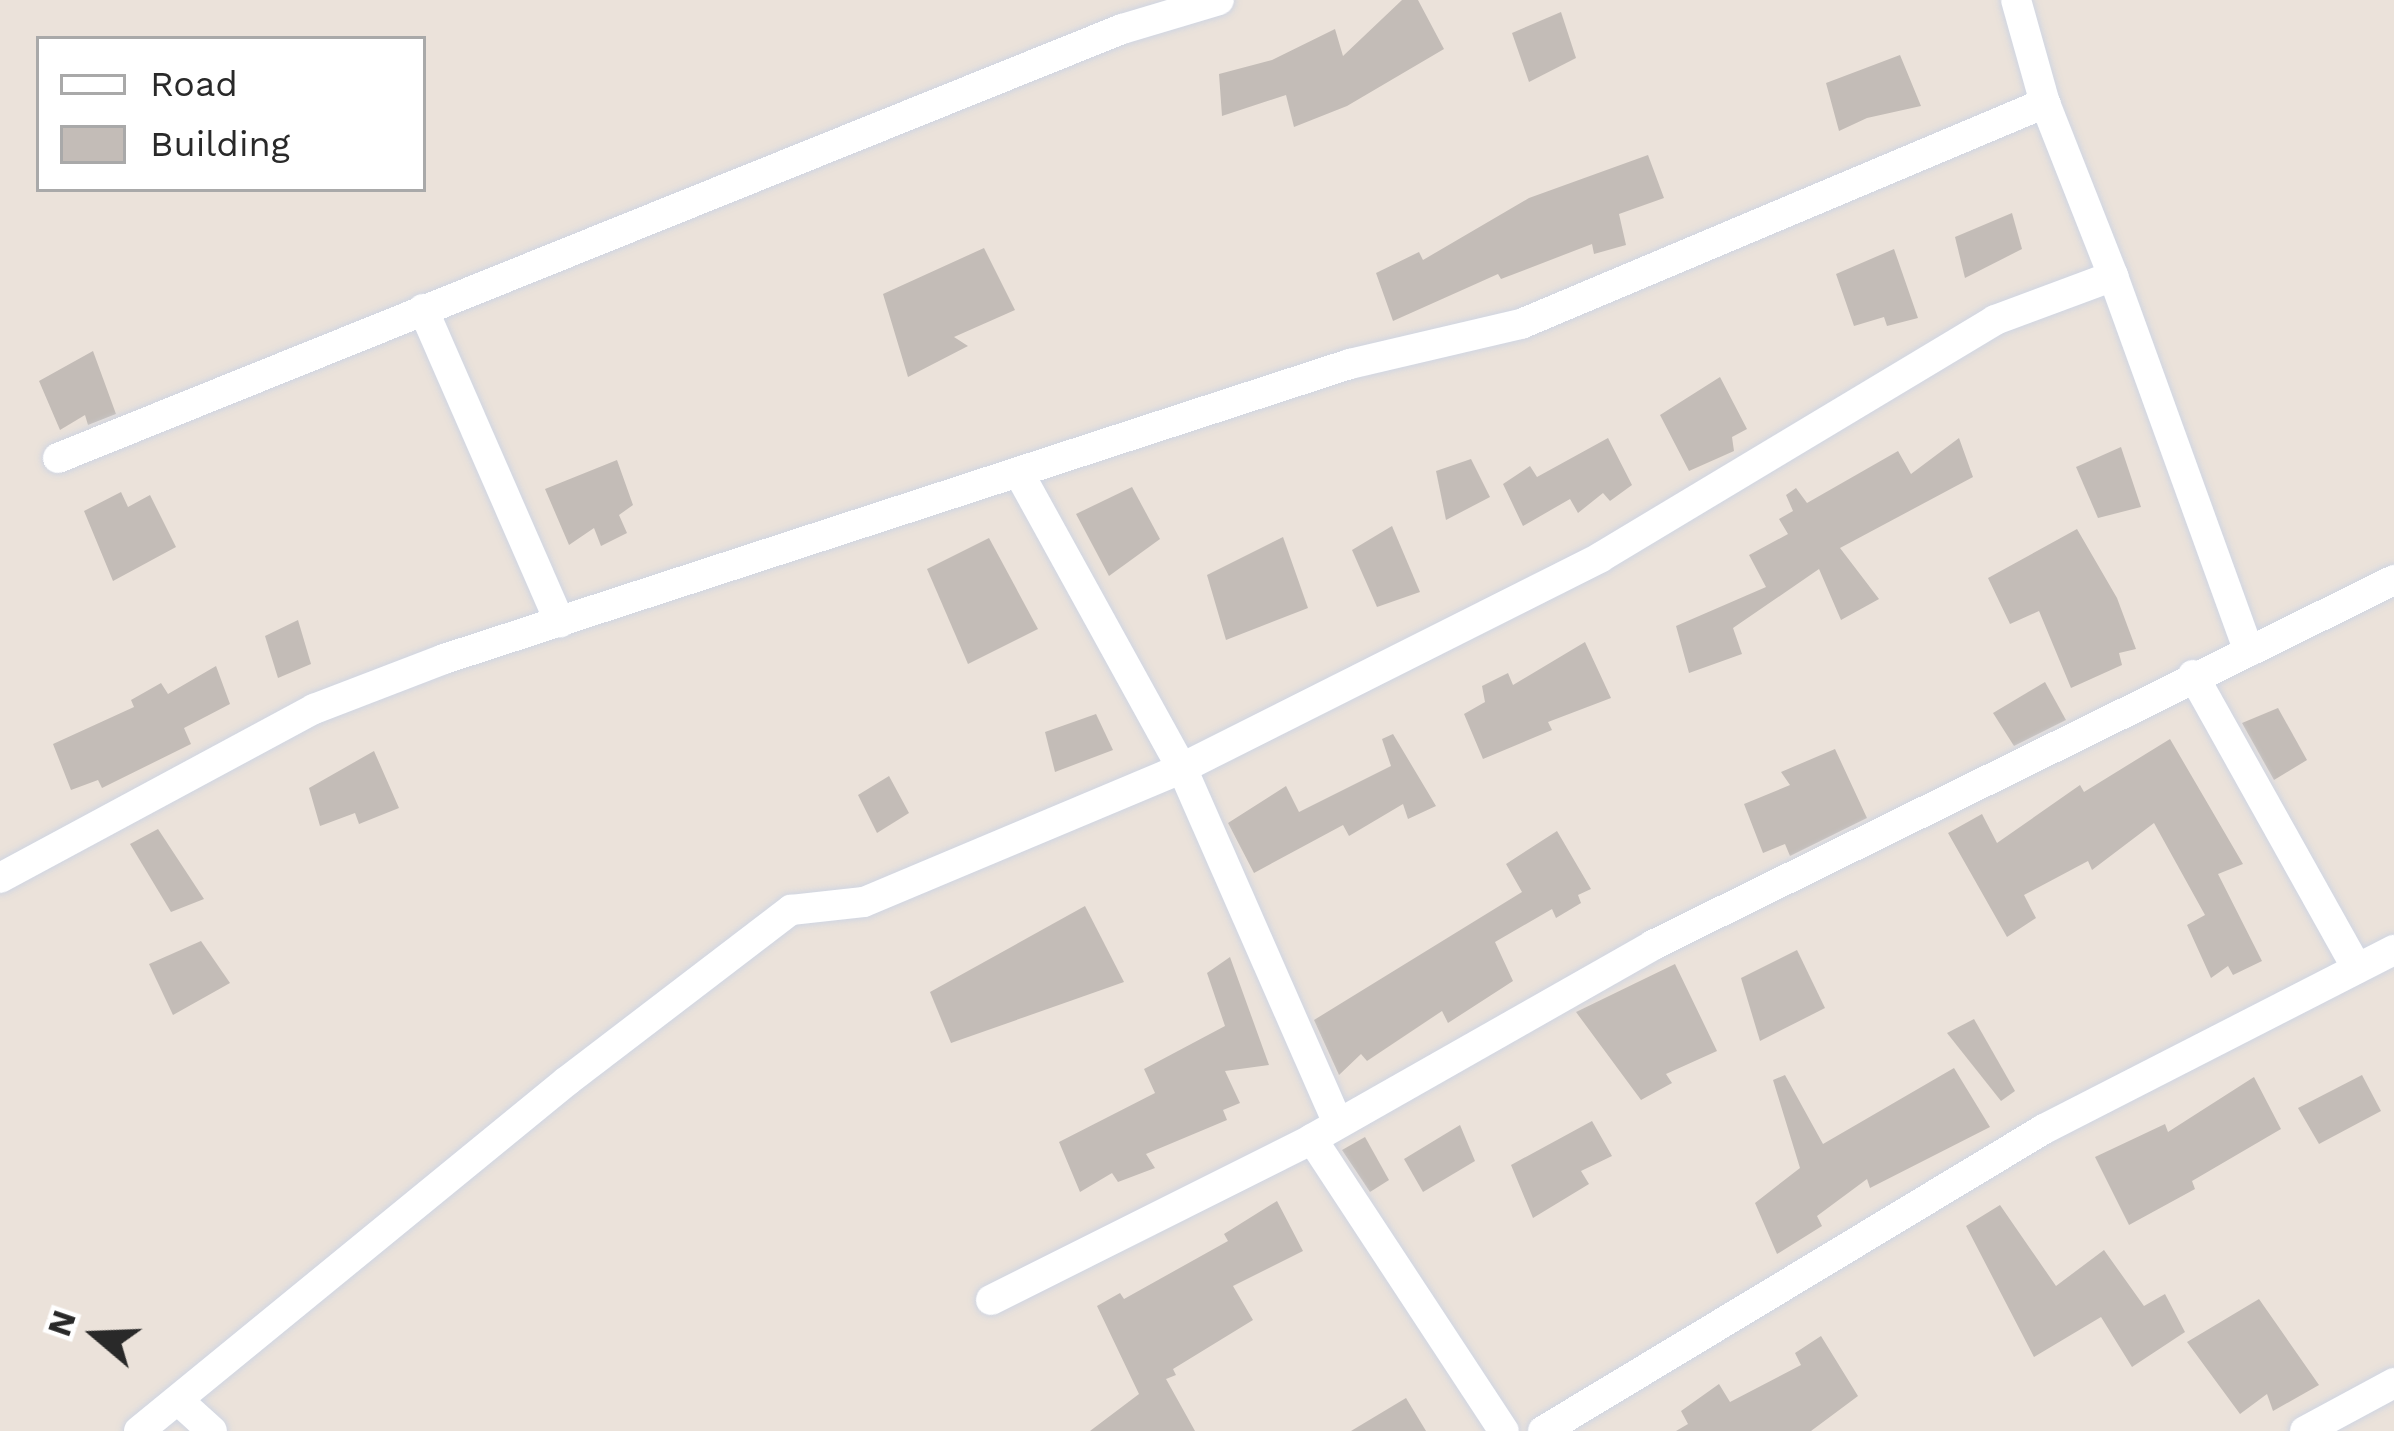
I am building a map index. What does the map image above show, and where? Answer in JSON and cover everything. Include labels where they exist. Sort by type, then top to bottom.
[{"type":"street","points":[[58,458],[1100,38],[1219,0]]},
{"type":"street","points":[[2016,0],[2044,103],[2113,276],[2248,651]]},
{"type":"street","points":[[0,878],[314,709],[560,622],[1020,476],[1350,364],[1521,324],[2044,103]]},
{"type":"street","points":[[139,1431],[567,1081],[791,910],[864,902],[1182,768],[1601,557],[1995,320],[2113,276]]},
{"type":"street","points":[[423,309],[560,622]]},
{"type":"street","points":[[1020,476],[1182,768],[1324,1130],[1504,1431]]},
{"type":"street","points":[[991,1300],[1324,1130],[1673,934],[2394,580]]},
{"type":"street","points":[[2193,675],[2356,967]]},
{"type":"street","points":[[1543,1431],[2044,1130],[2394,950]]},
{"type":"street","points":[[2305,1431],[2394,1383]]},
{"type":"street","points":[[180,1402],[212,1431]]},
{"type":"building","points":[[1402,0],[1418,0],[1444,49],[1347,106],[1294,127],[1286,95],[1222,116],[1219,74],[1272,60],[1335,29],[1343,56]]},
{"type":"building","points":[[1561,12],[1576,58],[1529,82],[1512,33]]},
{"type":"building","points":[[1900,55],[1921,106],[1867,118],[1839,131],[1826,83]]},
{"type":"building","points":[[1648,155],[1664,198],[1619,214],[1626,245],[1594,254],[1592,244],[1501,279],[1498,274],[1393,321],[1376,273],[1419,252],[1423,260],[1529,198]]},
{"type":"building","points":[[2012,213],[2022,249],[1965,278],[1955,237]]},
{"type":"building","points":[[984,248],[1015,310],[954,337],[968,346],[908,377],[883,294]]},
{"type":"building","points":[[1894,249],[1918,318],[1887,326],[1884,317],[1854,326],[1836,274]]},
{"type":"building","points":[[93,351],[116,414],[88,425],[85,415],[60,430],[39,381]]},
{"type":"building","points":[[1720,377],[1747,429],[1732,437],[1734,451],[1689,471],[1660,415]]},
{"type":"building","points":[[1608,438],[1632,485],[1610,501],[1603,493],[1578,513],[1570,499],[1523,526],[1503,484],[1530,466],[1537,477]]},
{"type":"building","points":[[1959,438],[1973,477],[1840,548],[1879,599],[1841,620],[1819,569],[1733,628],[1742,654],[1689,673],[1676,626],[1766,587],[1749,555],[1788,534],[1779,519],[1793,511],[1786,495],[1796,488],[1807,503],[1898,451],[1911,474]]},
{"type":"building","points":[[2121,447],[2141,507],[2098,518],[2076,467]]},
{"type":"building","points":[[1471,459],[1490,497],[1446,520],[1436,471]]},
{"type":"building","points":[[617,460],[633,505],[619,515],[627,533],[601,546],[594,528],[569,545],[545,489]]},
{"type":"building","points":[[1132,487],[1160,539],[1109,576],[1076,514]]},
{"type":"building","points":[[121,492],[128,507],[150,495],[176,547],[113,581],[84,511]]},
{"type":"building","points":[[1392,526],[1420,592],[1377,607],[1352,550]]},
{"type":"building","points":[[2077,529],[2117,598],[2136,649],[2119,653],[2122,665],[2071,688],[2039,611],[2010,624],[1988,578]]},
{"type":"building","points":[[1283,537],[1308,608],[1226,640],[1207,575]]},
{"type":"building","points":[[989,538],[1038,629],[968,664],[927,569]]},
{"type":"building","points":[[298,620],[311,664],[278,678],[265,636]]},
{"type":"building","points":[[1585,642],[1611,698],[1548,722],[1552,730],[1483,759],[1464,714],[1485,702],[1482,686],[1508,673],[1513,685]]},
{"type":"building","points":[[216,666],[230,704],[184,728],[191,744],[102,788],[98,780],[71,790],[53,744],[134,707],[131,700],[161,683],[168,694]]},
{"type":"building","points":[[2045,682],[2066,720],[2014,746],[1993,713]]},
{"type":"building","points":[[2278,708],[2307,760],[2274,780],[2242,723]]},
{"type":"building","points":[[1096,714],[1113,750],[1055,772],[1045,732]]},
{"type":"building","points":[[1393,734],[1436,806],[1408,819],[1403,804],[1349,836],[1343,825],[1254,873],[1228,823],[1286,786],[1299,812],[1391,766],[1382,739]]},
{"type":"building","points":[[2170,739],[2243,864],[2218,874],[2262,961],[2233,975],[2228,966],[2211,978],[2187,925],[2205,915],[2154,823],[2092,870],[2088,861],[2024,895],[2036,918],[2007,937],[1948,833],[1982,814],[1997,843],[2080,785],[2084,792]]},
{"type":"building","points":[[1835,749],[1867,818],[1790,856],[1785,844],[1763,853],[1744,804],[1790,785],[1781,772]]},
{"type":"building","points":[[374,751],[399,808],[359,824],[355,813],[320,826],[309,788]]},
{"type":"building","points":[[889,776],[909,813],[877,833],[858,795]]},
{"type":"building","points":[[158,829],[204,899],[171,912],[130,844]]},
{"type":"building","points":[[1557,831],[1591,889],[1578,895],[1581,903],[1556,918],[1552,909],[1495,942],[1513,981],[1448,1023],[1442,1011],[1367,1061],[1361,1054],[1339,1075],[1314,1020],[1522,892],[1506,864]]},
{"type":"building","points":[[1085,906],[1124,982],[951,1043],[930,992]]},
{"type":"building","points":[[201,941],[230,983],[173,1015],[149,964]]},
{"type":"building","points":[[1797,950],[1825,1008],[1760,1041],[1741,978]]},
{"type":"building","points":[[1230,957],[1269,1065],[1225,1071],[1240,1103],[1223,1110],[1227,1120],[1146,1154],[1155,1168],[1118,1182],[1112,1173],[1080,1192],[1059,1142],[1155,1093],[1144,1069],[1225,1026],[1207,973]]},
{"type":"building","points":[[1675,964],[1717,1051],[1666,1074],[1672,1083],[1641,1100],[1576,1012]]},
{"type":"building","points":[[1974,1019],[2015,1091],[2001,1101],[1947,1033]]},
{"type":"building","points":[[1954,1068],[1990,1127],[1870,1188],[1867,1179],[1817,1216],[1822,1226],[1777,1254],[1755,1203],[1800,1168],[1773,1080],[1785,1075],[1823,1144]]},
{"type":"building","points":[[2362,1075],[2381,1111],[2319,1144],[2298,1108]]},
{"type":"building","points":[[2254,1077],[2281,1129],[2192,1181],[2195,1189],[2129,1225],[2095,1157],[2165,1124],[2168,1132]]},
{"type":"building","points":[[1592,1121],[1612,1156],[1581,1171],[1589,1184],[1533,1218],[1511,1165]]},
{"type":"building","points":[[1460,1125],[1475,1161],[1423,1192],[1404,1159]]},
{"type":"building","points":[[1365,1137],[1389,1180],[1370,1192],[1342,1150]]},
{"type":"building","points":[[1277,1201],[1303,1251],[1233,1286],[1253,1320],[1173,1369],[1176,1375],[1166,1379],[1195,1431],[1090,1431],[1139,1394],[1097,1306],[1120,1293],[1124,1299],[1228,1241],[1224,1234]]},
{"type":"building","points":[[2000,1205],[2056,1286],[2104,1250],[2144,1306],[2165,1294],[2185,1332],[2132,1367],[2101,1317],[2034,1357],[1966,1226]]},
{"type":"building","points":[[2259,1299],[2319,1385],[2273,1411],[2267,1394],[2240,1414],[2187,1342]]},
{"type":"building","points":[[1821,1336],[1858,1396],[1811,1431],[1676,1431],[1688,1424],[1681,1411],[1719,1384],[1730,1402],[1801,1365],[1795,1353]]},
{"type":"building","points":[[1406,1398],[1426,1431],[1351,1431]]}]
